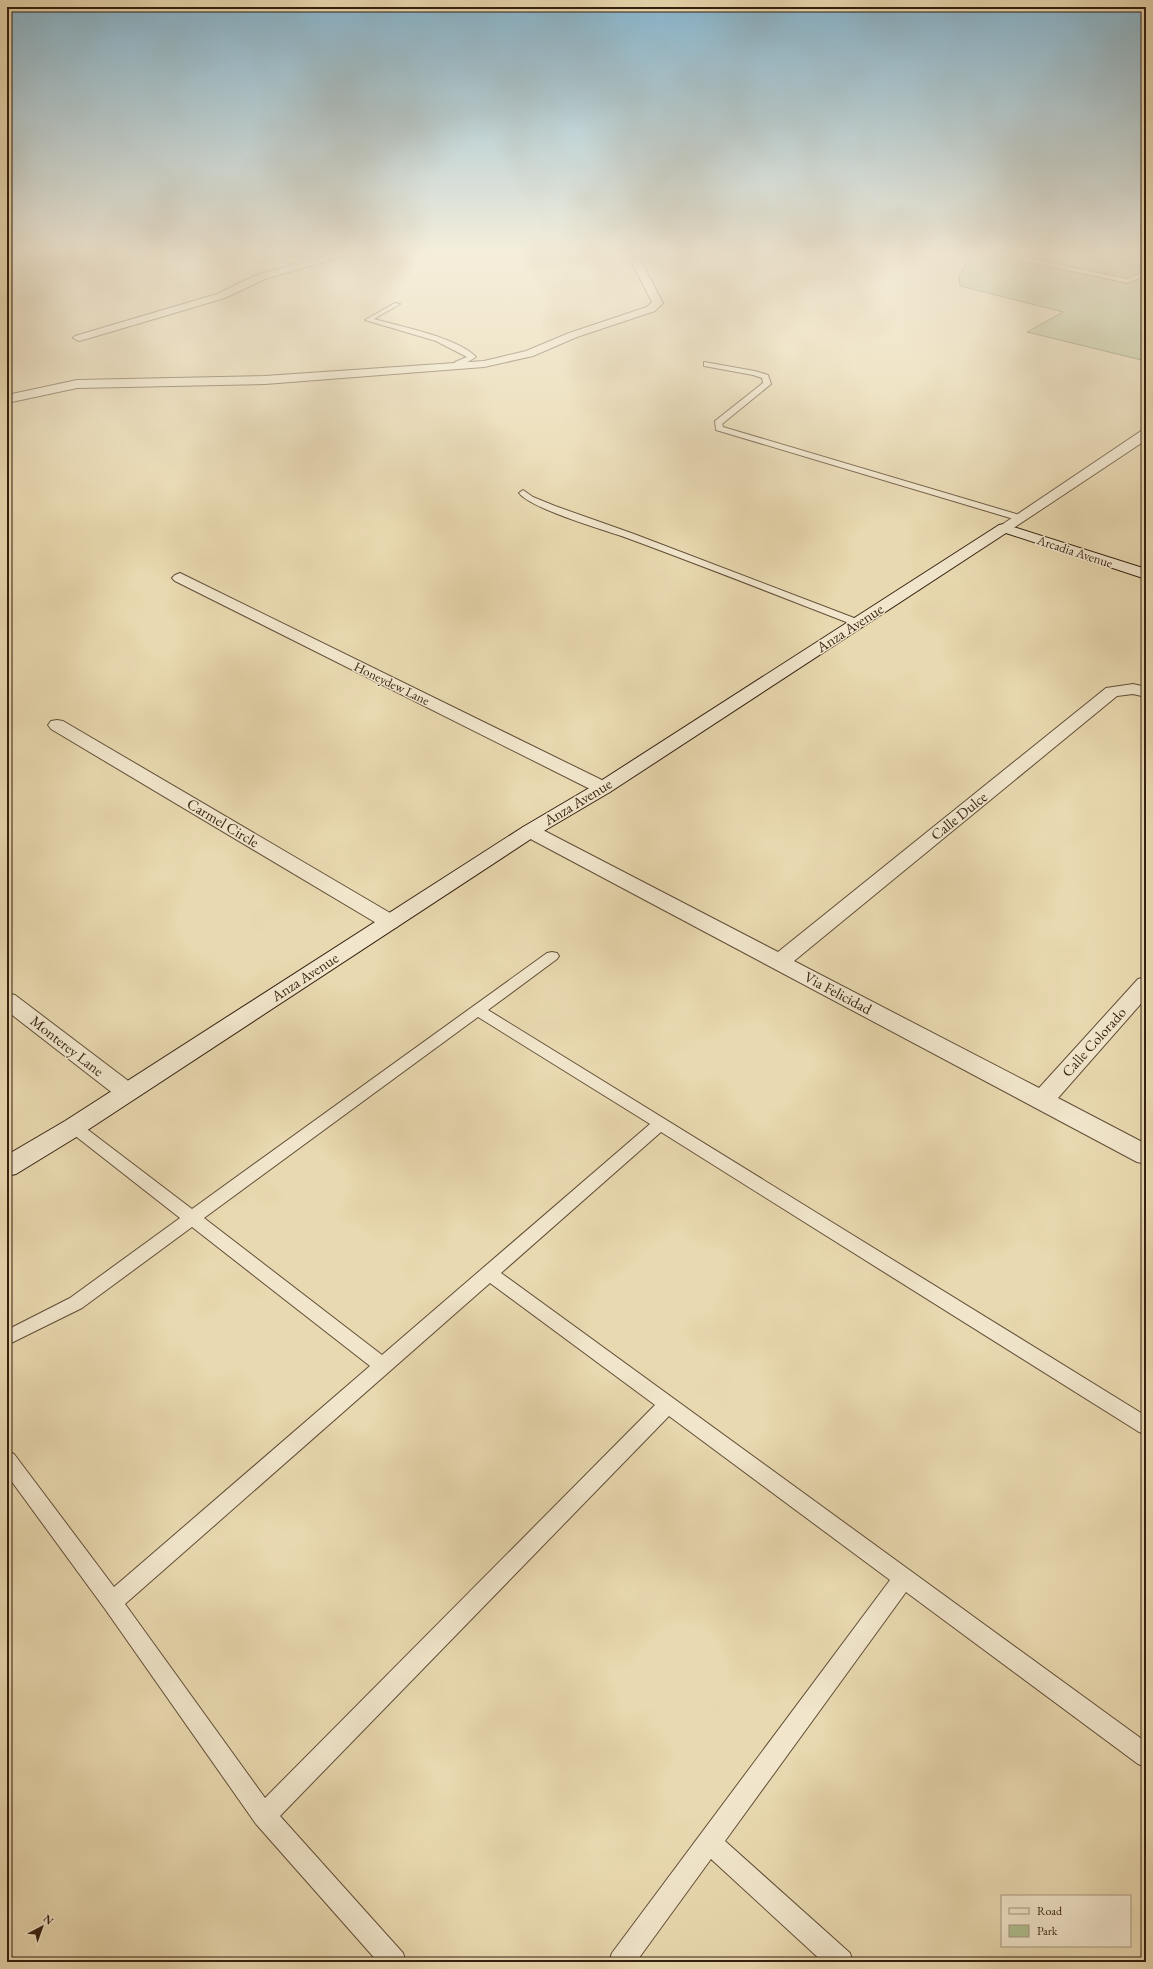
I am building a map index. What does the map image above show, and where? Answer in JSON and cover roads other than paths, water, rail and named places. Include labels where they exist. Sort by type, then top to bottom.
[{"type":"street","points":[[7,399],[83,383],[265,380],[458,364],[484,364],[510,359],[555,342]]},
{"type":"street","name":"Anza Avenue","points":[[7,1167],[127,1092],[530,831],[603,788],[1012,523],[1146,434]]},
{"type":"street","name":"Arcadia Avenue","points":[[1012,523],[1146,574]]},
{"type":"street","name":"Honeydew Lane","points":[[180,578],[603,788]]},
{"type":"street","name":"Calle Dulce","points":[[778,962],[1112,692],[1132,689],[1146,692]]},
{"type":"street","name":"Carmel Circle","points":[[57,724],[390,922]]},
{"type":"street","name":"Via Felicidad","points":[[530,831],[1146,1155]]},
{"type":"street","name":"Calle Colorado","points":[[1042,1101],[1146,984]]},
{"type":"street","name":"Monterey Lane","points":[[7,1000],[127,1092]]},
{"type":"lane","points":[[441,342],[460,349],[472,357],[458,364]]},
{"type":"lane","points":[[707,364],[755,373],[765,377],[767,384],[718,423],[719,428],[1012,523]]},
{"type":"lane","points":[[523,493],[530,499],[552,508],[632,536],[858,623]]},
{"type":"lane","points":[[7,1338],[76,1303],[552,956]]},
{"type":"lane","points":[[478,1010],[1146,1426]]},
{"type":"lane","points":[[112,1602],[660,1124]]},
{"type":"lane","points":[[74,1126],[383,1366]]},
{"type":"lane","points":[[489,1273],[1146,1756]]},
{"type":"lane","points":[[264,1816],[668,1404]]},
{"type":"lane","points":[[7,1460],[112,1602],[264,1816],[394,1962]]},
{"type":"lane","points":[[621,1962],[904,1578]]},
{"type":"lane","points":[[709,1842],[841,1962]]}]
